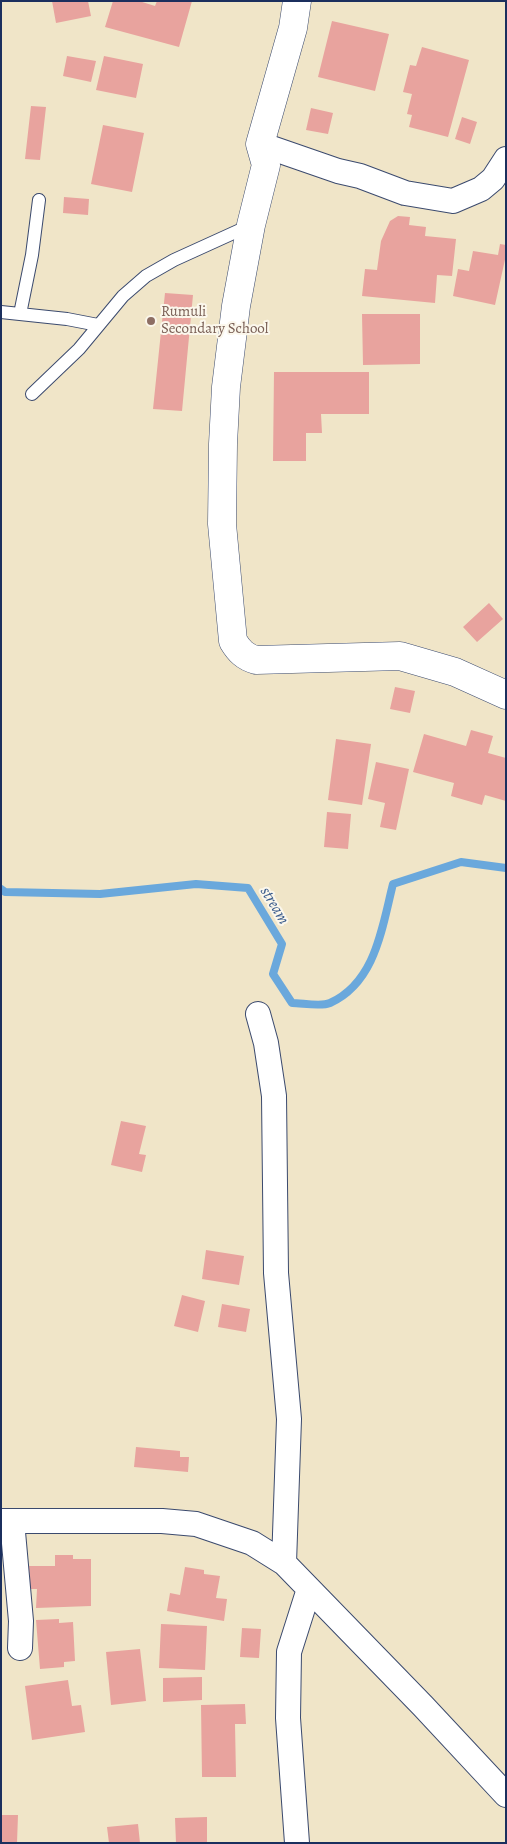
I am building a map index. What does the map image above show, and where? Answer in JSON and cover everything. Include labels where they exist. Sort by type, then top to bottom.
[{"type":"street","points":[[289,1],[293,28]]},
{"type":"street","points":[[297,1],[293,28],[260,144],[266,165],[251,225],[236,306],[226,387],[222,524],[233,641],[238,650],[248,658],[256,660],[400,656],[455,672],[506,695]]},
{"type":"street","points":[[260,144],[338,171],[360,176],[405,193],[453,201],[481,189],[493,179],[506,159]]},
{"type":"street","points":[[258,1014],[266,1043],[274,1096],[276,1273],[289,1419],[284,1564]]},
{"type":"street","points":[[20,1648],[21,1621],[6,1521],[196,1524],[252,1543],[284,1564],[423,1706],[506,1795]]},
{"type":"street","points":[[297,1843],[288,1718],[289,1652],[309,1589]]},
{"type":"lane","points":[[20,314],[32,255],[39,200]]},
{"type":"lane","points":[[32,394],[79,349],[122,296],[146,276],[174,260],[251,225]]},
{"type":"lane","points":[[1,312],[67,319],[98,325]]},
{"type":"building","points":[[52,1],[88,1],[91,16],[56,23]]},
{"type":"building","points":[[113,1],[139,1],[155,6],[157,1],[192,1],[179,47],[105,27]]},
{"type":"building","points":[[332,21],[389,34],[375,91],[318,77]]},
{"type":"building","points":[[422,47],[469,60],[448,137],[409,127],[412,115],[407,114],[412,94],[403,92],[410,65],[416,66]]},
{"type":"building","points":[[67,56],[96,61],[91,82],[63,76]]},
{"type":"building","points":[[104,56],[143,64],[136,98],[96,90]]},
{"type":"building","points":[[31,106],[46,107],[40,160],[25,159]]},
{"type":"building","points":[[311,108],[333,113],[328,134],[306,130]]},
{"type":"building","points":[[462,117],[477,122],[470,144],[455,139]]},
{"type":"building","points":[[103,125],[144,133],[132,192],[91,184]]},
{"type":"building","points":[[64,197],[89,199],[88,215],[63,213]]},
{"type":"building","points":[[398,216],[410,217],[409,225],[426,227],[425,236],[456,239],[452,276],[437,275],[435,303],[362,296],[365,269],[377,270],[381,241],[390,221]]},
{"type":"building","points":[[500,244],[506,245],[506,255],[495,305],[453,296],[458,269],[469,271],[473,251],[498,255]]},
{"type":"building","points":[[165,293],[193,295],[182,411],[153,409]]},
{"type":"building","points":[[362,314],[420,314],[420,364],[363,365]]},
{"type":"building","points":[[274,372],[369,372],[369,414],[321,414],[322,433],[306,433],[306,461],[273,461]]},
{"type":"building","points":[[489,603],[503,619],[477,642],[463,627]]},
{"type":"building","points":[[395,687],[415,691],[410,713],[390,709]]},
{"type":"building","points":[[471,730],[493,736],[488,753],[506,758],[506,801],[485,795],[482,805],[451,796],[454,783],[413,772],[424,734],[466,746]]},
{"type":"building","points":[[336,739],[371,744],[362,805],[328,800]]},
{"type":"building","points":[[376,762],[409,769],[396,830],[380,827],[385,803],[368,799]]},
{"type":"building","points":[[327,812],[351,814],[348,849],[324,847]]},
{"type":"building","points":[[121,1121],[146,1126],[139,1154],[146,1155],[142,1172],[111,1165]]},
{"type":"building","points":[[206,1250],[244,1256],[239,1285],[202,1279]]},
{"type":"building","points":[[182,1295],[205,1301],[198,1332],[174,1326]]},
{"type":"building","points":[[222,1304],[250,1309],[246,1332],[218,1327]]},
{"type":"building","points":[[136,1447],[180,1451],[180,1457],[189,1457],[188,1472],[134,1467]]},
{"type":"building","points":[[55,1555],[73,1555],[73,1559],[91,1559],[91,1606],[36,1608],[37,1589],[30,1589],[29,1566],[55,1566]]},
{"type":"building","points":[[185,1567],[204,1570],[204,1574],[220,1576],[216,1598],[227,1599],[224,1621],[167,1611],[170,1593],[180,1595]]},
{"type":"building","points":[[59,1619],[59,1623],[73,1622],[75,1661],[64,1662],[64,1667],[40,1669],[36,1620]]},
{"type":"building","points":[[161,1624],[207,1626],[205,1670],[159,1668]]},
{"type":"building","points":[[242,1628],[261,1629],[259,1658],[240,1657]]},
{"type":"building","points":[[140,1649],[146,1701],[111,1705],[106,1652]]},
{"type":"building","points":[[202,1677],[202,1700],[163,1702],[163,1678]]},
{"type":"building","points":[[68,1680],[72,1706],[81,1705],[85,1732],[32,1740],[25,1686]]},
{"type":"building","points":[[245,1704],[246,1724],[235,1724],[236,1777],[202,1777],[201,1705]]},
{"type":"building","points":[[1,1815],[18,1815],[17,1843],[1,1843]]},
{"type":"building","points":[[207,1817],[207,1843],[176,1843],[175,1818]]},
{"type":"building","points":[[138,1824],[140,1843],[109,1843],[107,1827]]},
{"type":"waterway","name":"stream","points":[[1,889],[5,892],[100,894],[196,884],[248,888],[282,944],[273,974],[292,1003],[322,1005],[330,1003],[345,994],[358,982],[367,967],[375,952],[393,884],[461,862],[506,868]]},
{"type":"place","name":"Rumuli Secondary School","points":[[151,321]]}]
